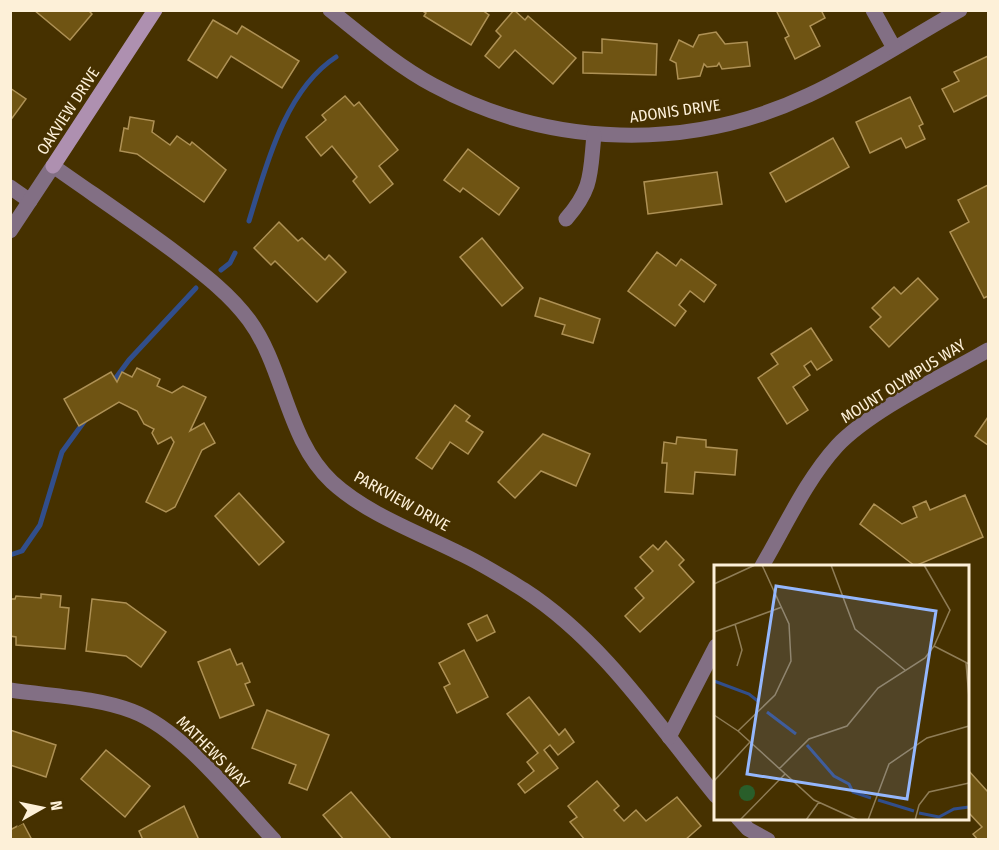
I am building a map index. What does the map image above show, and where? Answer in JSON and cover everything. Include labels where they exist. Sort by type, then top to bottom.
[{"type":"street","name":"OAKVIEW DRIVE","points":[[10,231],[155,10]]},
{"type":"street","name":"ADONIS DRIVE","points":[[330,10],[407,69],[457,97],[528,123],[594,135],[624,137],[656,135],[719,125],[750,117],[810,95],[960,10]]},
{"type":"street","points":[[873,10],[894,48]]},
{"type":"street","points":[[566,219],[583,199],[589,185],[594,135]]},
{"type":"street","name":"PARKVIEW DRIVE","points":[[53,166],[160,242],[231,298],[266,348],[298,433],[315,463],[332,482],[404,527],[461,554],[553,610],[586,639],[714,793]]},
{"type":"street","points":[[10,187],[30,201]]},
{"type":"street","name":"MOUNT OLYMPUS WAY","points":[[763,565],[816,474],[851,432],[884,410],[988,350]]},
{"type":"street","points":[[669,737],[714,650]]},
{"type":"street","name":"MATHEWS WAY","points":[[10,690],[118,706],[156,722],[178,739],[273,840]]},
{"type":"street","points":[[739,820],[768,840]]},
{"type":"building","points":[[34,10],[88,10],[92,14],[70,40]]},
{"type":"building","points":[[421,10],[482,10],[489,15],[471,45],[424,16],[426,13]]},
{"type":"building","points":[[514,10],[525,20],[528,16],[576,58],[553,84],[515,50],[499,68],[485,56],[501,36],[496,31]]},
{"type":"building","points":[[776,10],[821,10],[825,18],[810,26],[820,46],[795,59],[785,38],[789,36]]},
{"type":"building","points":[[213,20],[237,34],[242,26],[299,61],[282,88],[231,56],[217,78],[188,60]]},
{"type":"building","points":[[716,32],[725,44],[747,42],[750,66],[722,69],[719,63],[717,66],[707,67],[704,64],[700,76],[678,79],[676,63],[670,60],[679,40],[693,47],[699,35]]},
{"type":"building","points":[[602,39],[657,44],[656,75],[583,73],[583,52],[602,53]]},
{"type":"building","points":[[988,56],[988,95],[954,112],[942,89],[959,81],[954,72]]},
{"type":"building","points":[[10,88],[26,99],[10,121]]},
{"type":"building","points":[[345,96],[354,106],[359,102],[398,150],[379,166],[393,184],[370,203],[353,181],[357,177],[332,146],[321,156],[306,137],[326,120],[322,115]]},
{"type":"building","points":[[910,97],[923,124],[919,126],[925,139],[906,148],[901,138],[870,153],[856,122]]},
{"type":"building","points":[[130,117],[154,121],[152,132],[170,145],[177,136],[190,145],[192,142],[226,170],[204,202],[137,154],[120,151],[124,128],[128,129]]},
{"type":"building","points":[[833,138],[849,167],[786,202],[770,173]]},
{"type":"building","points":[[468,149],[519,188],[499,215],[463,188],[460,192],[444,180]]},
{"type":"building","points":[[717,172],[722,204],[648,214],[644,182]]},
{"type":"building","points":[[988,185],[988,296],[984,298],[950,232],[969,222],[958,200]]},
{"type":"building","points":[[279,222],[298,241],[302,238],[325,260],[329,255],[346,272],[317,302],[275,261],[271,265],[254,248]]},
{"type":"building","points":[[482,238],[523,288],[502,306],[460,257]]},
{"type":"building","points":[[657,252],[676,266],[681,259],[716,285],[704,302],[690,291],[679,305],[686,311],[675,326],[628,291]]},
{"type":"building","points":[[918,278],[938,299],[889,347],[870,327],[881,317],[872,308],[894,287],[901,294]]},
{"type":"building","points":[[540,298],[600,319],[593,343],[562,334],[565,325],[535,316]]},
{"type":"building","points":[[811,328],[832,360],[817,370],[811,361],[804,366],[810,375],[793,387],[808,410],[787,424],[758,378],[778,364],[771,354]]},
{"type":"building","points":[[137,368],[160,379],[157,386],[172,393],[183,386],[206,397],[190,431],[204,423],[215,443],[202,450],[175,507],[166,512],[146,502],[174,442],[171,437],[158,444],[152,433],[154,429],[144,424],[137,411],[119,402],[79,426],[64,399],[111,372],[117,382],[122,372],[132,377]]},
{"type":"building","points":[[455,405],[470,416],[466,421],[483,432],[468,454],[450,442],[432,469],[416,458]]},
{"type":"building","points":[[988,417],[988,445],[975,436]]},
{"type":"building","points":[[543,434],[590,454],[576,486],[541,471],[515,498],[498,482]]},
{"type":"building","points":[[677,437],[706,440],[706,447],[737,450],[735,475],[695,472],[693,494],[665,492],[667,463],[662,463],[664,442],[676,444]]},
{"type":"building","points":[[239,493],[284,542],[259,565],[215,516]]},
{"type":"building","points":[[965,495],[983,537],[914,565],[860,524],[874,504],[902,524],[917,517],[913,507],[926,501],[930,510]]},
{"type":"building","points":[[666,541],[684,560],[679,565],[694,582],[640,632],[625,616],[644,598],[635,588],[653,571],[640,557],[653,545],[658,550]]},
{"type":"building","points":[[41,594],[61,596],[60,607],[69,608],[65,649],[16,645],[16,637],[10,636],[10,599],[15,599],[16,596],[41,598]]},
{"type":"building","points":[[92,599],[126,603],[166,632],[141,667],[126,656],[86,651]]},
{"type":"building","points":[[487,615],[495,632],[477,641],[468,624]]},
{"type":"building","points":[[230,649],[237,665],[242,663],[250,682],[245,684],[254,705],[220,718],[198,662]]},
{"type":"building","points":[[464,650],[488,697],[457,713],[444,687],[450,684],[439,663]]},
{"type":"building","points":[[529,697],[559,735],[565,729],[574,742],[558,755],[550,745],[544,750],[558,768],[525,793],[518,784],[534,771],[527,762],[538,753],[507,714]]},
{"type":"building","points":[[267,710],[329,735],[307,790],[289,783],[296,765],[252,748]]},
{"type":"building","points":[[10,730],[56,745],[46,777],[10,765]]},
{"type":"building","points":[[106,750],[150,786],[125,817],[81,779]]},
{"type":"building","points":[[969,771],[988,792],[988,840],[978,840],[973,834],[982,827],[969,813]]},
{"type":"building","points":[[597,781],[619,806],[614,810],[624,821],[636,810],[646,821],[677,797],[701,826],[685,840],[585,840],[570,822],[577,817],[568,806]]},
{"type":"building","points":[[351,792],[392,840],[344,840],[323,815]]},
{"type":"building","points":[[184,806],[199,840],[143,840],[139,831]]},
{"type":"building","points":[[23,823],[32,840],[10,840],[10,830]]},
{"type":"waterway","points":[[249,221],[271,154],[291,109],[303,89],[318,71],[336,57]]},
{"type":"waterway","points":[[221,270],[230,263],[235,253]]},
{"type":"waterway","points":[[112,383],[129,360],[196,288]]},
{"type":"waterway","points":[[10,555],[22,551],[40,525],[62,452],[86,419]]}]
